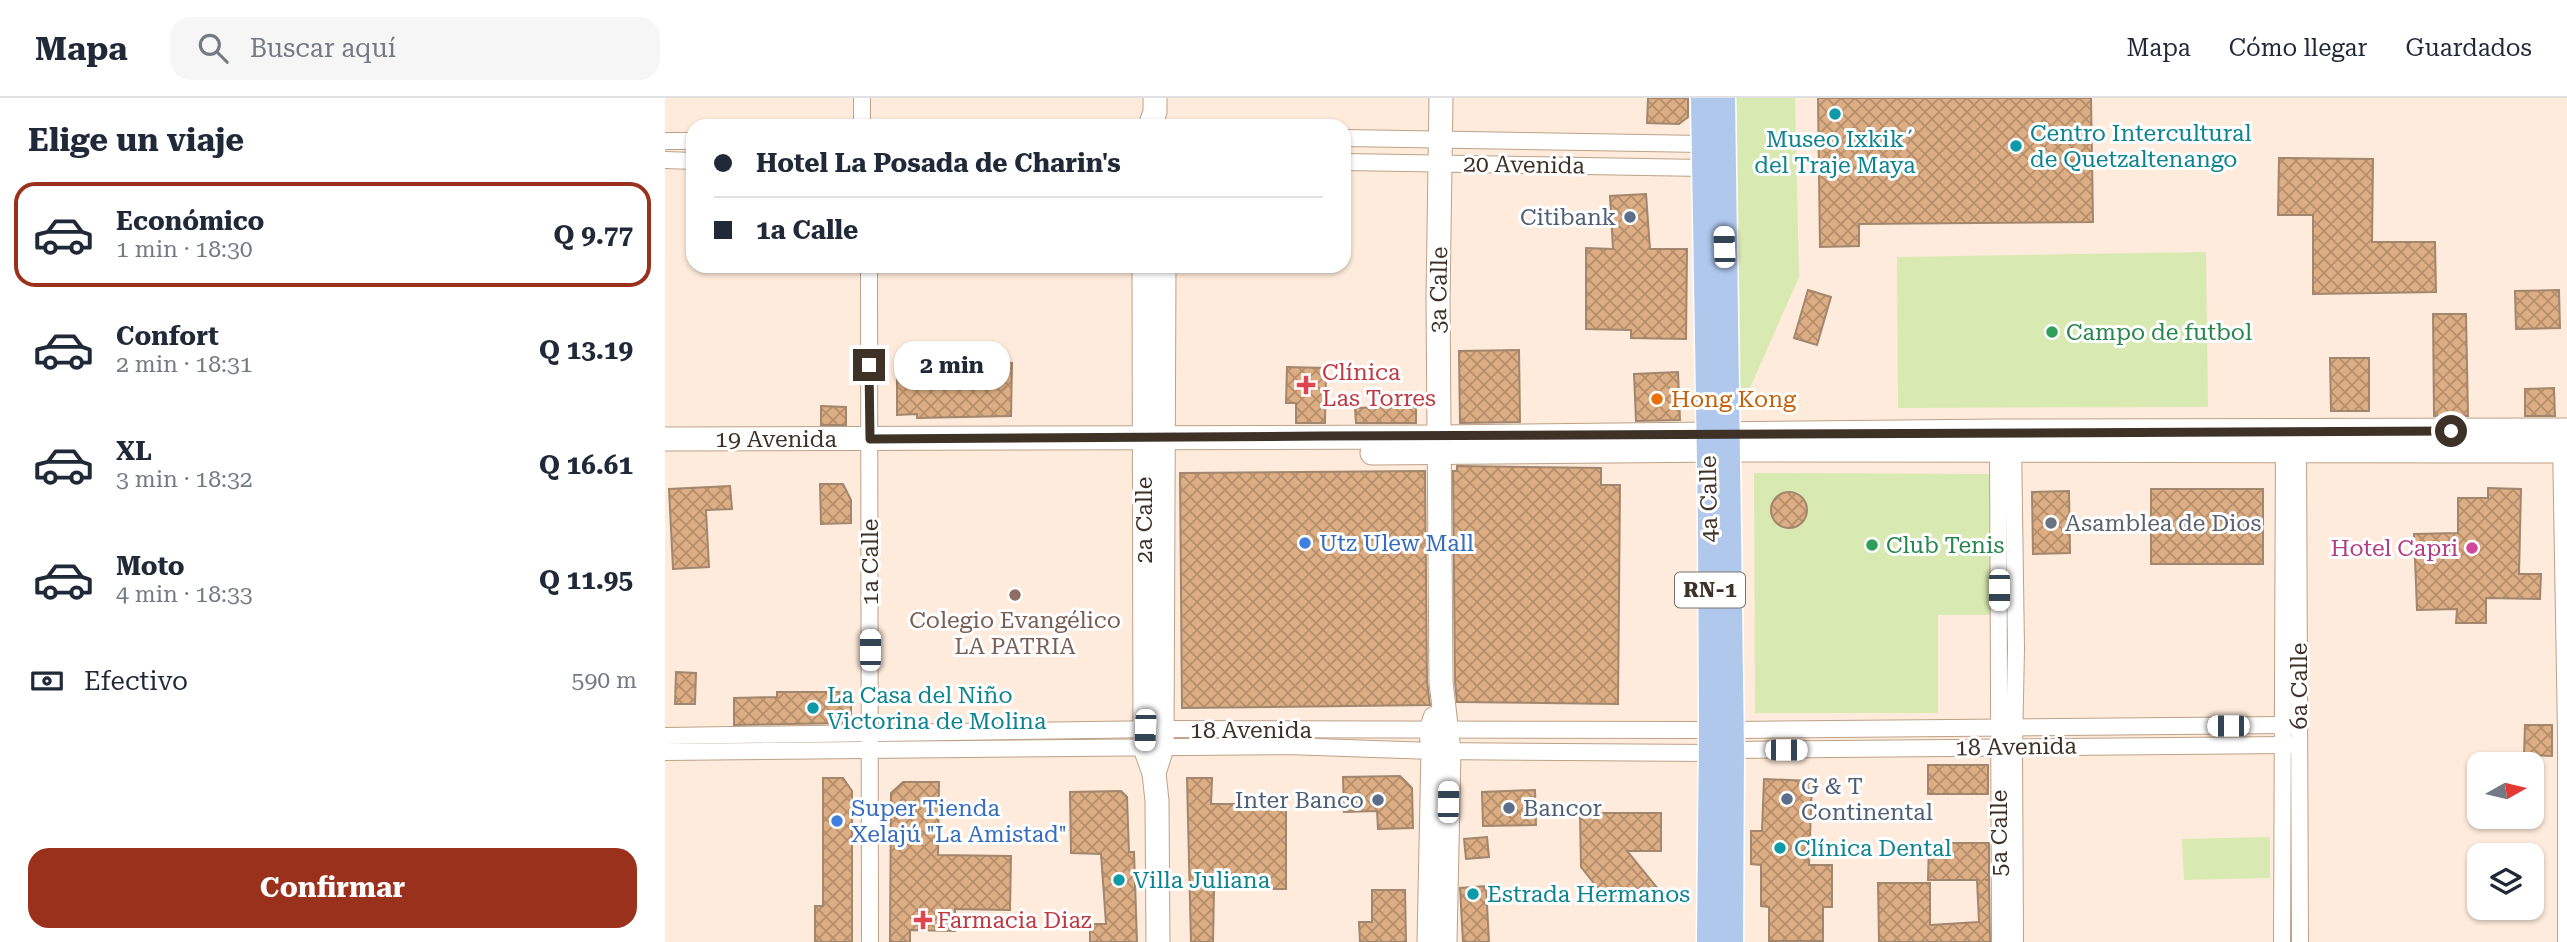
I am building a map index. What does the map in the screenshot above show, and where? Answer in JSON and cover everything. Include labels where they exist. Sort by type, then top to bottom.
[{"type":"main road","name":"3a Calle","points":[[1429,942],[1437,905],[1442,691],[1438,300],[1441,98]]},
{"type":"main road","name":"4a Calle","points":[[1703,98],[1718,442]]},
{"type":"main road","name":"4a Calle","points":[[1723,98],[1718,442],[1721,741],[1731,942]]},
{"type":"main road","name":"2a Calle","points":[[1144,273],[1154,445],[1154,773],[1157,800],[1158,942]]},
{"type":"main road","name":"2a Calle","points":[[1154,445],[1164,273]]},
{"type":"main road","name":"19 Avenida","points":[[665,454],[870,446],[2291,441],[2565,436]]},
{"type":"main road","name":"19 Avenida","points":[[665,439],[870,446]]},
{"type":"main road","name":"4a Calle","points":[[1709,942],[1721,741]]},
{"type":"main road","name":"3a Calle","points":[[1437,905],[1445,942]]},
{"type":"street","points":[[862,98],[862,119]]},
{"type":"street","name":"20 Avenida","points":[[1351,138],[1441,139],[1704,156]]},
{"type":"street","points":[[665,141],[686,141]]},
{"type":"street","name":"20 Avenida","points":[[1351,162],[1441,164],[1704,156]]},
{"type":"street","points":[[665,160],[686,160]]},
{"type":"street","name":"1a Calle","points":[[869,273],[870,942]]},
{"type":"street","points":[[2565,436],[2566,942]]},
{"type":"street","name":"5a Calle","points":[[2000,942],[2007,747],[2006,441]]},
{"type":"street","name":"6a Calle","points":[[2282,942],[2291,745],[2298,725],[2291,441]]},
{"type":"street","name":"6a Calle","points":[[2291,441],[2282,725],[2291,745],[2301,942]]},
{"type":"street","name":"18 Avenida","points":[[1440,741],[1721,741],[2007,728],[2298,725]]},
{"type":"street","name":"18 Avenida","points":[[665,736],[870,733],[1154,739],[1721,741],[2007,747],[2291,745]]},
{"type":"street","name":"18 Avenida","points":[[665,752],[870,750],[1154,739]]},
{"type":"street","name":"5a Calle","points":[[2007,747],[2015,942]]},
{"type":"green space","points":[[1735,98],[1795,98],[1799,277],[1750,388],[1744,395],[1739,386]]},
{"type":"green space","name":"Campo de futbol","points":[[2206,252],[2208,407],[1898,408],[1897,257]]},
{"type":"green space","name":"Club Tenis","points":[[1754,473],[1989,474],[1991,615],[1938,615],[1938,713],[1755,713]]},
{"type":"green space","points":[[2270,837],[2270,878],[2184,880],[2182,839]]},
{"type":"building","points":[[1648,98],[1688,98],[1688,117],[1679,124],[1647,123]]},
{"type":"building","name":"Centro Intercultural de Quetzaltenango","points":[[1818,98],[2091,98],[2093,222],[1859,224],[1859,246],[1820,247]]},
{"type":"building","points":[[2279,158],[2373,159],[2372,242],[2435,242],[2436,292],[2313,294],[2313,215],[2278,215]]},
{"type":"building","points":[[1646,194],[1650,249],[1687,249],[1686,339],[1631,338],[1631,330],[1586,329],[1586,248],[1613,249],[1610,196]]},
{"type":"building","points":[[1808,290],[1831,297],[1817,345],[1794,338]]},
{"type":"building","points":[[2559,290],[2560,328],[2516,329],[2515,291]]},
{"type":"building","points":[[2433,314],[2466,314],[2468,416],[2434,416]]},
{"type":"building","points":[[1519,350],[1520,422],[1460,423],[1459,351]]},
{"type":"building","points":[[918,351],[974,352],[974,363],[1012,363],[1011,416],[917,418],[917,414],[897,415],[897,369],[917,369]]},
{"type":"building","points":[[2330,358],[2369,358],[2369,411],[2331,411]]},
{"type":"building","name":"Clínica Las Torres","points":[[1287,367],[1326,368],[1325,423],[1296,423],[1296,403],[1286,403]]},
{"type":"building","name":"Hong Kong","points":[[1678,372],[1680,420],[1636,421],[1634,374]]},
{"type":"building","points":[[2554,388],[2555,416],[2525,416],[2525,389]]},
{"type":"building","points":[[821,406],[846,407],[846,425],[821,425]]},
{"type":"building","points":[[1416,406],[1416,423],[1356,423],[1355,408]]},
{"type":"building","points":[[1457,466],[1601,468],[1601,485],[1620,485],[1618,704],[1457,702],[1453,471],[1457,471]]},
{"type":"building","name":"Utz Ulew Mall","points":[[1425,471],[1427,682],[1430,705],[1182,708],[1180,473]]},
{"type":"building","points":[[820,484],[843,484],[851,500],[851,523],[821,524]]},
{"type":"building","points":[[730,486],[732,509],[706,510],[709,567],[673,569],[669,489]]},
{"type":"building","points":[[2488,488],[2521,489],[2519,574],[2541,574],[2540,599],[2486,598],[2486,623],[2456,623],[2457,609],[2417,610],[2414,534],[2458,533],[2458,498],[2488,498]]},
{"type":"building","points":[[2151,489],[2263,489],[2263,564],[2151,564]]},
{"type":"building","name":"Asamblea de Dios","points":[[2069,491],[2070,553],[2033,554],[2032,492]]},
{"type":"building","points":[[1789,492],[1802,497],[1807,510],[1802,523],[1789,528],[1776,523],[1771,510],[1776,497]]},
{"type":"building","points":[[676,672],[696,673],[695,704],[675,704]]},
{"type":"building","points":[[777,692],[851,692],[851,714],[845,723],[734,725],[734,698],[777,697]]},
{"type":"building","points":[[2525,725],[2552,725],[2552,756],[2545,756],[2545,752],[2524,752]]},
{"type":"building","points":[[1928,765],[1988,765],[1988,794],[1928,794]]},
{"type":"building","name":"Inter Banco","points":[[1400,776],[1412,788],[1413,828],[1378,829],[1377,811],[1344,812],[1343,777]]},
{"type":"building","points":[[823,778],[843,778],[852,791],[852,942],[815,942],[815,906],[823,906]]},
{"type":"building","points":[[1187,778],[1212,778],[1211,804],[1286,804],[1286,889],[1214,889],[1213,942],[1191,942]]},
{"type":"building","points":[[1764,779],[1812,781],[1809,865],[1832,865],[1832,907],[1823,907],[1823,941],[1769,941],[1769,907],[1761,906],[1761,865],[1751,864],[1751,831],[1762,831]]},
{"type":"building","points":[[903,782],[939,782],[938,855],[1011,856],[1010,910],[955,909],[955,931],[910,930],[910,942],[890,942],[891,793]]},
{"type":"building","name":"Bancor","points":[[1535,790],[1536,825],[1483,826],[1482,792]]},
{"type":"building","points":[[1121,791],[1127,797],[1129,852],[1134,852],[1137,942],[1090,942],[1090,924],[1106,924],[1101,854],[1071,853],[1070,792]]},
{"type":"building","points":[[1580,813],[1661,813],[1661,851],[1627,851],[1663,895],[1604,896],[1581,867]]},
{"type":"building","points":[[1487,837],[1489,857],[1466,859],[1464,839]]},
{"type":"building","points":[[1929,843],[1989,843],[1990,942],[1879,942],[1878,883],[1930,883],[1930,925],[1979,922],[1977,880],[1928,880]]},
{"type":"building","points":[[1486,886],[1489,942],[1463,942],[1460,888]]},
{"type":"building","points":[[1372,890],[1405,890],[1406,942],[1360,942],[1359,922],[1372,922]]},
{"type":"place","name":"Museo Ixkik´ del Traje Maya","points":[[1835,114]]},
{"type":"place","name":"Centro Intercultural de Quetzaltenango","points":[[2016,146]]},
{"type":"place","name":"Citibank","points":[[1630,217]]},
{"type":"place","name":"Campo de futbol","points":[[2052,332]]},
{"type":"place","name":"Clínica Las Torres","points":[[1306,385]]},
{"type":"place","name":"Hong Kong","points":[[1657,399]]},
{"type":"place","name":"Asamblea de Dios","points":[[2051,523]]},
{"type":"place","name":"Utz Ulew Mall","points":[[1305,543]]},
{"type":"place","name":"Club Tenis","points":[[1872,545]]},
{"type":"place","name":"Hotel Capri","points":[[2472,548]]},
{"type":"place","name":"Colegio Evangélico LA PATRIA","points":[[1015,595]]},
{"type":"place","name":"La Casa del Niño Victorina de Molina","points":[[813,708]]},
{"type":"place","name":"G & T Continental","points":[[1787,799]]},
{"type":"place","name":"Inter Banco","points":[[1378,800]]},
{"type":"place","name":"Bancor","points":[[1509,808]]},
{"type":"place","name":"Super Tienda Xelajú \"La Amistad\"","points":[[837,821]]},
{"type":"place","name":"Clínica Dental","points":[[1780,848]]},
{"type":"place","name":"Villa Juliana","points":[[1119,880]]},
{"type":"place","name":"Estrada Hermanos","points":[[1473,894]]},
{"type":"place","name":"Farmacia Diaz","points":[[923,920]]},
{"type":"route","points":[[869,365],[870,439],[1999,431],[2451,431]]}]
